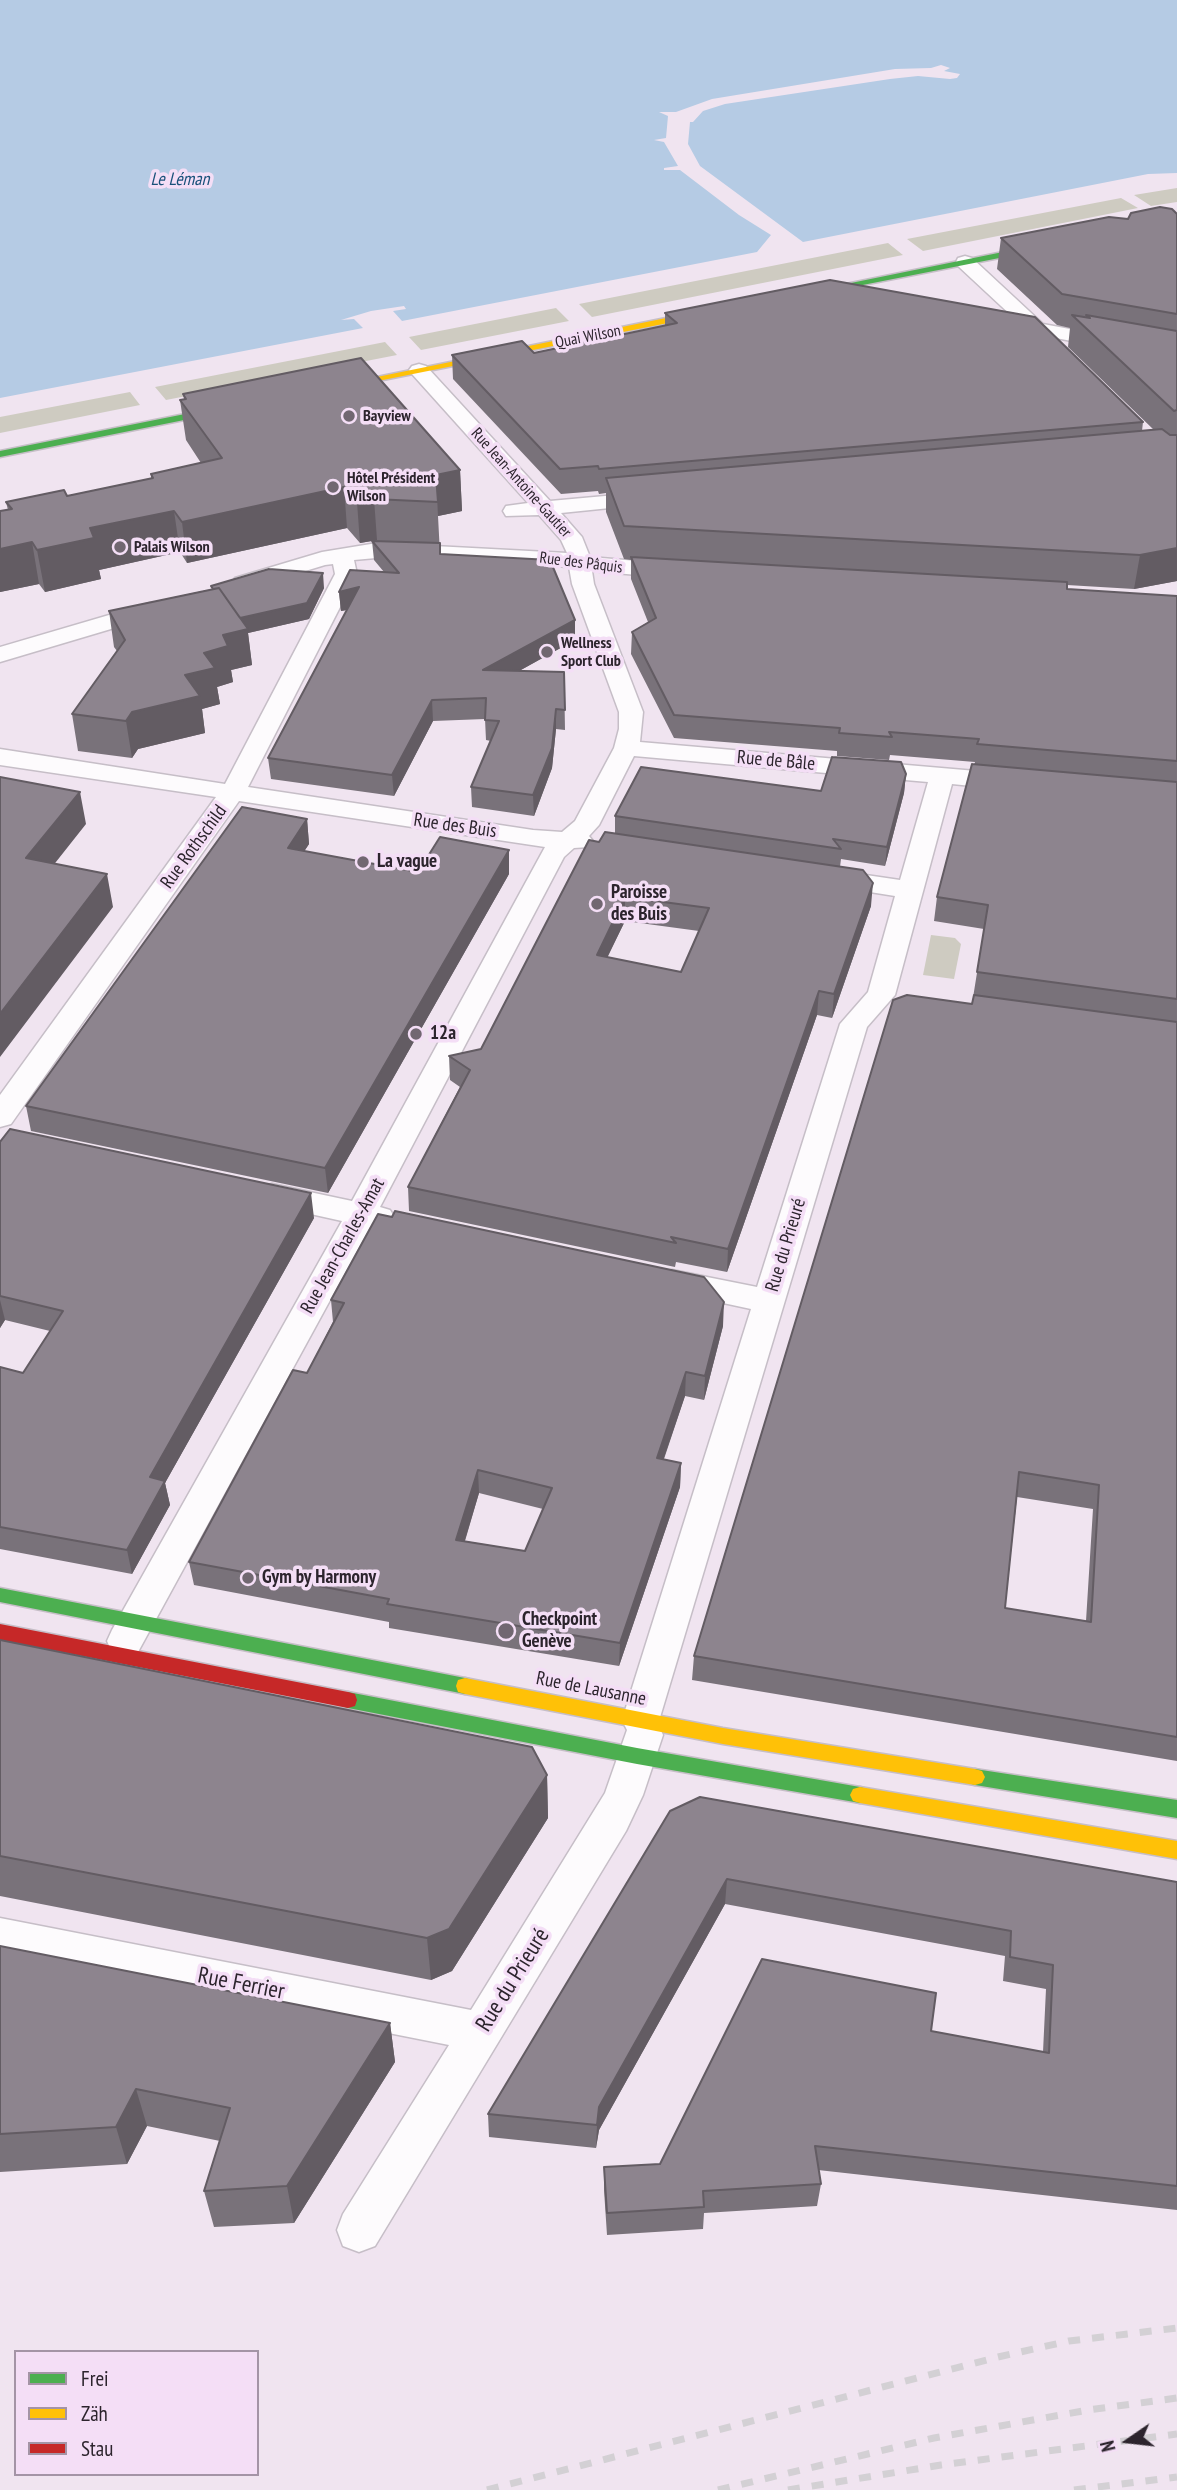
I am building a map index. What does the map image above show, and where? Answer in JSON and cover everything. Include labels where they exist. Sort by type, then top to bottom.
[{"type":"main road","points":[[788,297],[1064,242]]},
{"type":"main road","name":"Quai Wilson","points":[[310,392],[733,308]]},
{"type":"main road","points":[[0,454],[245,405]]},
{"type":"main road","name":"Rue de Lausanne","points":[[0,1595],[642,1733],[745,1740],[1177,1809]]},
{"type":"main road","points":[[0,1632],[118,1655],[642,1733],[1177,1850]]},
{"type":"street","points":[[965,262],[1058,350]]},
{"type":"street","points":[[842,286],[872,299]]},
{"type":"street","points":[[995,321],[1177,355]]},
{"type":"street","name":"Rue Jean-Antoine-Gautier","points":[[419,370],[571,537],[581,562],[583,584],[631,712],[631,729],[626,748],[586,825],[570,839]]},
{"type":"street","points":[[466,553],[496,541],[526,487]]},
{"type":"street","points":[[514,511],[671,496]]},
{"type":"street","name":"Rue des Pâquis","points":[[217,591],[339,556],[398,549],[558,558],[622,569],[696,573]]},
{"type":"street","name":"Rue Rothschild","points":[[6,1132],[233,792],[346,574],[345,564],[339,556]]},
{"type":"street","points":[[0,655],[171,604]]},
{"type":"street","name":"Rue de Bâle","points":[[626,748],[1039,784]]},
{"type":"street","name":"Rue des Buis","points":[[0,757],[533,838],[570,839],[607,845]]},
{"type":"street","name":"Rue du Prieuré","points":[[359,2230],[612,1819],[642,1733],[768,1301],[855,1024],[892,997],[911,890],[942,776]]},
{"type":"street","name":"Rue Jean-Charles-Amat","points":[[118,1655],[361,1214],[553,853],[570,839]]},
{"type":"street","points":[[801,873],[911,890]]},
{"type":"street","points":[[246,1189],[412,1225]]},
{"type":"street","points":[[649,1275],[768,1301]]},
{"type":"street","name":"Rue Ferrier","points":[[0,1937],[481,2032]]},
{"type":"shaded area","points":[[1177,188],[1177,202],[1151,206],[1134,195]]},
{"type":"shaded area","points":[[1121,198],[1138,208],[923,251],[907,239]]},
{"type":"shaded area","points":[[888,243],[903,255],[592,317],[579,304]]},
{"type":"shaded area","points":[[556,308],[569,321],[421,350],[409,337]]},
{"type":"shaded area","points":[[385,342],[397,355],[166,400],[155,387]]},
{"type":"shaded area","points":[[130,392],[140,405],[0,433],[0,417]]},
{"type":"shaded area","points":[[931,935],[955,938],[961,944],[954,979],[923,975]]},
{"type":"water","name":"Le Léman","points":[[0,0],[1177,0],[1177,173],[1148,174],[803,242],[700,166],[688,144],[690,122],[703,111],[725,104],[890,79],[918,76],[950,79],[957,78],[960,74],[944,71],[950,68],[941,65],[931,68],[895,69],[712,99],[676,112],[659,112],[668,116],[666,138],[654,140],[664,142],[678,166],[664,170],[680,170],[739,215],[771,235],[757,252],[402,321],[393,311],[406,309],[404,306],[371,311],[341,320],[354,319],[363,328],[0,398]]},
{"type":"building","points":[[1160,207],[1172,209],[1177,214],[1177,314],[1062,294],[1001,238],[1109,217],[1128,219],[1131,213]]},
{"type":"building","points":[[830,280],[1035,317],[1143,422],[599,469],[598,466],[560,469],[452,355],[522,341],[534,353],[677,323],[665,313]]},
{"type":"building","points":[[1072,315],[1090,318],[1086,315],[1177,331],[1177,410],[1174,411]]},
{"type":"building","points":[[361,358],[460,470],[436,475],[438,502],[374,499],[357,502],[344,487],[182,522],[174,511],[90,528],[94,538],[37,550],[32,542],[0,549],[0,511],[12,509],[6,502],[64,490],[67,496],[153,478],[151,474],[222,458],[180,400],[186,399],[183,394]]},
{"type":"building","points":[[1162,429],[1170,435],[1177,435],[1177,548],[1140,555],[624,526],[606,478]]},
{"type":"building","points":[[372,541],[440,543],[440,554],[550,560],[575,620],[483,670],[564,672],[565,710],[556,709],[552,748],[533,795],[471,787],[499,721],[485,720],[486,698],[432,700],[392,775],[268,758],[359,587],[339,592],[350,570],[399,573]]},
{"type":"building","points":[[631,557],[1067,582],[1067,589],[1177,596],[1177,761],[977,744],[979,739],[889,732],[892,737],[839,733],[840,728],[674,715],[632,632],[656,618]]},
{"type":"building","points":[[269,569],[323,573],[307,603],[240,618],[219,588],[213,589],[211,586]]},
{"type":"building","points":[[219,588],[248,629],[223,635],[228,646],[204,653],[215,668],[185,675],[200,696],[132,712],[126,721],[72,714],[125,640],[109,611]]},
{"type":"building","points":[[832,757],[901,762],[906,774],[887,847],[833,839],[841,849],[615,816],[641,767],[821,791]]},
{"type":"building","points":[[972,764],[1177,782],[1177,999],[977,972],[988,905],[937,897]]},
{"type":"building","points":[[0,777],[80,792],[26,858],[107,874],[0,1014]]},
{"type":"building","points":[[242,807],[307,819],[288,848],[418,872],[440,837],[509,850],[325,1168],[26,1106]]},
{"type":"building","points":[[605,832],[863,870],[873,883],[834,994],[819,991],[728,1249],[671,1237],[676,1243],[408,1187],[470,1070],[449,1056],[481,1049],[589,840],[599,842]],"holes":[[[625,897],[709,908],[681,972],[597,955]]]},
{"type":"building","points":[[907,995],[972,1004],[974,995],[1177,1022],[1177,1737],[694,1656],[893,1000]],"holes":[[[1019,1472],[1099,1485],[1091,1622],[1005,1608]]]},
{"type":"building","points":[[10,1129],[311,1193],[150,1477],[165,1481],[127,1550],[0,1527],[0,1367],[23,1373],[63,1311],[0,1296],[0,1142]]},
{"type":"building","points":[[395,1211],[704,1277],[724,1302],[705,1376],[686,1372],[657,1458],[681,1463],[620,1643],[387,1604],[389,1599],[189,1562],[293,1370],[307,1373],[344,1303],[331,1300],[378,1214],[392,1217]],"holes":[[[478,1470],[552,1488],[525,1551],[456,1540]]]},
{"type":"building","points":[[0,1640],[532,1747],[547,1775],[449,1929],[427,1938],[0,1856]]},
{"type":"building","points":[[700,1797],[1177,1882],[1177,2186],[815,2146],[821,2184],[703,2191],[704,2207],[607,2213],[604,2167],[660,2164],[762,1959],[936,1993],[931,2031],[1049,2053],[1053,1965],[1010,1957],[1011,1931],[727,1879],[599,2107],[597,2125],[488,2114],[670,1811]]},
{"type":"building","points":[[0,1946],[390,2023],[287,2186],[204,2191],[230,2108],[136,2089],[116,2127],[0,2134]]},
{"type":"railway","points":[[487,2490],[998,2357],[1069,2341],[1177,2328]]},
{"type":"railway","points":[[718,2490],[934,2438],[1088,2410],[1177,2398]]},
{"type":"railway","points":[[788,2490],[941,2465],[1177,2434]]},
{"type":"railway","points":[[1074,2490],[1177,2477]]},
{"type":"traffic: fast","points":[[802,294],[1052,245]]},
{"type":"traffic: fast","points":[[0,454],[235,407]]},
{"type":"traffic: fast","points":[[0,1595],[465,1686]]},
{"type":"traffic: fast","points":[[348,1700],[637,1756],[860,1795]]},
{"type":"traffic: fast","points":[[975,1777],[1177,1809]]},
{"type":"traffic: slow","points":[[328,388],[715,311]]},
{"type":"traffic: slow","points":[[465,1686],[723,1736],[975,1777]]},
{"type":"traffic: slow","points":[[860,1795],[1177,1850]]},
{"type":"traffic: jam","points":[[0,1632],[348,1700]]},
{"type":"place","name":"Bayview","points":[[349,416]]},
{"type":"place","name":"Hôtel Président Wilson","points":[[333,487]]},
{"type":"place","name":"Palais Wilson","points":[[120,547]]},
{"type":"place","name":"Wellness Sport Club","points":[[547,652]]},
{"type":"place","name":"La vague","points":[[363,862]]},
{"type":"place","name":"Paroisse des Buis","points":[[597,904]]},
{"type":"place","name":"12a","points":[[416,1034]]},
{"type":"place","name":"Gym by Harmony","points":[[248,1578]]},
{"type":"place","name":"Checkpoint Genève","points":[[506,1631]]}]
